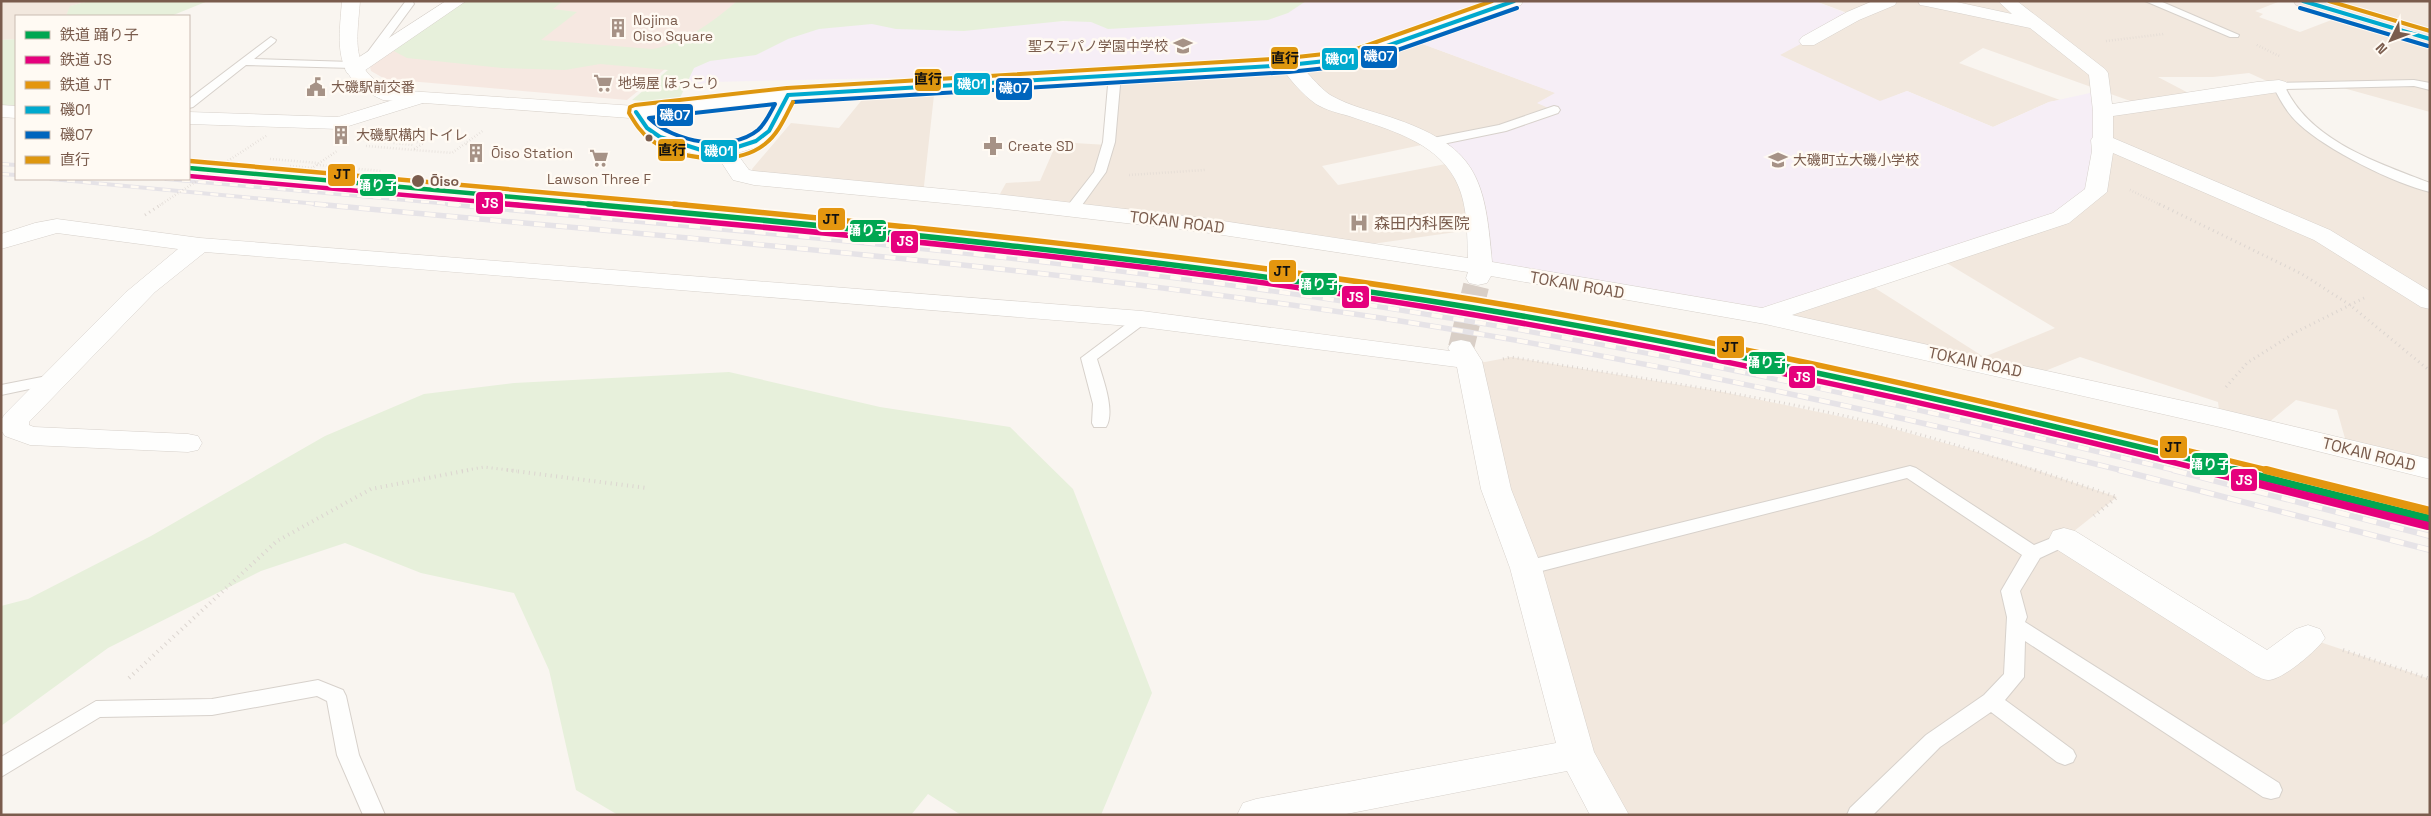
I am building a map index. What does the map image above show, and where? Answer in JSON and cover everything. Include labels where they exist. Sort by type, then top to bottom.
[{"type":"highway","points":[[2302,1],[2430,39]]},
{"type":"street","points":[[351,1],[349,56],[358,64],[368,87],[390,96],[636,112],[788,95],[1289,65],[1352,58],[1516,1]]},
{"type":"street","points":[[358,64],[458,1]]},
{"type":"street","points":[[1808,41],[1853,16],[1889,1]]},
{"type":"street","points":[[1926,1],[2036,25]]},
{"type":"street","points":[[1764,316],[2061,218],[2096,192],[2103,151],[2098,73],[2006,1]]},
{"type":"street","points":[[1289,65],[1302,82],[1325,100],[1397,126],[1433,142],[1454,158],[1466,178],[1474,200],[1480,273]]},
{"type":"street","points":[[2101,101],[2148,107],[2224,92],[2279,86]]},
{"type":"street","points":[[636,112],[647,128],[660,137],[701,150],[725,151],[756,141],[769,131],[788,95]]},
{"type":"street","points":[[190,118],[339,123],[419,98]]},
{"type":"street","points":[[1,111],[15,112]]},
{"type":"street","points":[[2102,140],[2322,235],[2427,300]]},
{"type":"street","name":"TOKAN ROAD","points":[[725,151],[741,175],[754,178],[1072,209],[1212,226],[1480,273],[1764,316],[2220,418],[2430,470]]},
{"type":"street","points":[[1,242],[44,228],[57,226],[200,245],[1142,319],[1465,354],[1496,489],[1526,568],[1577,754],[1610,815]]},
{"type":"street","points":[[188,443],[30,436],[15,430],[15,420],[52,380],[164,269],[200,245]]},
{"type":"street","points":[[2064,539],[2268,667],[2308,638]]},
{"type":"street","points":[[1256,815],[1577,754]]},
{"type":"lane","points":[[2150,1],[2234,35]]},
{"type":"lane","points":[[244,62],[358,64],[409,4]]},
{"type":"lane","points":[[190,104],[271,40]]},
{"type":"lane","points":[[1072,209],[1100,172],[1109,142],[1115,74]]},
{"type":"lane","points":[[2430,87],[2414,83],[2279,86],[2283,99],[2299,120],[2345,151],[2430,188]]},
{"type":"lane","points":[[1433,142],[1502,128],[1554,110]]},
{"type":"lane","points":[[1100,423],[1101,404],[1089,358],[1142,319]]},
{"type":"lane","points":[[1,390],[52,380]]},
{"type":"lane","points":[[1526,568],[1910,472],[2033,553]]},
{"type":"lane","points":[[1858,815],[1933,741],[1991,701],[2014,677],[2014,626],[2017,617],[2010,591],[2033,553],[2064,539]]},
{"type":"lane","points":[[2014,626],[2270,790]]},
{"type":"lane","points":[[1,768],[96,709],[212,707],[318,688],[336,696],[348,756],[374,815]]},
{"type":"lane","points":[[1991,701],[2065,756]]},
{"type":"path","points":[[2060,42],[2113,40],[2164,34]]},
{"type":"path","points":[[364,146],[452,153],[482,132]]},
{"type":"path","points":[[145,215],[266,136]]},
{"type":"path","points":[[359,136],[355,139],[419,145]]},
{"type":"path","points":[[413,150],[424,142],[417,142]]},
{"type":"path","points":[[465,144],[482,146]]},
{"type":"path","points":[[290,166],[312,168],[340,149]]},
{"type":"path","points":[[270,159],[381,171]]},
{"type":"path","points":[[1100,172],[1138,176],[1205,170]]},
{"type":"path","points":[[2098,174],[2302,274],[2350,305],[2430,370]]},
{"type":"path","points":[[2220,418],[2218,396],[2248,363],[2296,332],[2350,305]]},
{"type":"path","points":[[1465,354],[1485,362],[1511,357],[1723,392],[1876,424],[2006,460],[2117,497],[2064,539]]},
{"type":"path","points":[[96,709],[277,541],[371,489],[484,467],[647,488]]},
{"type":"path","points":[[2308,638],[2430,679]]},
{"type":"shaded area","points":[[1,1],[89,1],[71,6],[66,15],[15,15],[15,39],[1,40]]},
{"type":"shaded area","name":"Nojima Oiso Square","points":[[458,1],[737,1],[665,69],[627,100],[385,79],[371,71],[368,59]]},
{"type":"shaded area","points":[[1281,1],[1486,1],[1348,48],[1319,53],[934,77],[711,82],[677,87],[694,54],[816,18],[973,24],[1257,16]]},
{"type":"shaded area","name":"大磯町立大磯小学校","points":[[1515,1],[1815,1],[1853,16],[1780,55],[1880,101],[1907,91],[1993,127],[2049,102],[2099,91],[2098,174],[2061,218],[1765,316],[1481,267],[1474,200],[1433,142],[1502,128],[1553,110],[1537,103],[1555,93],[1409,39]]},
{"type":"shaded area","points":[[1815,1],[2276,1],[2278,2],[2255,11],[2263,14],[2259,17],[2300,32],[2334,19],[2430,48],[2430,112],[2336,86],[2280,86],[2283,99],[2345,151],[2430,188],[2430,469],[2348,449],[2337,410],[2296,400],[2262,428],[2220,418],[2218,402],[2080,357],[2035,375],[1765,316],[1867,283],[1984,357],[2055,328],[1940,259],[2103,111],[2147,107],[1983,48],[1959,63],[2060,100],[2049,102],[1993,127],[1907,91],[1880,102],[1779,55],[1853,15]],"holes":[[[2249,73],[2278,86],[2198,98],[2158,77],[2213,77]]]},
{"type":"shaded area","points":[[2333,1],[2430,1],[2430,30]]},
{"type":"shaded area","points":[[1409,39],[1556,93],[1538,103],[1554,110],[1502,128],[1322,166],[1338,185],[1456,162],[1477,229],[1351,247],[996,201],[1006,183],[1040,181],[1057,142],[1108,145],[1115,74],[1313,63]]},
{"type":"shaded area","points":[[935,86],[923,195],[754,178],[752,169],[791,123],[839,128],[870,90]]},
{"type":"shaded area","points":[[1511,357],[1723,392],[1876,424],[2006,460],[2117,497],[2064,539],[2268,667],[2308,638],[2430,679],[2430,815],[1610,815],[1469,361],[1485,362]]},
{"type":"green space","points":[[89,1],[208,1],[173,15],[66,15],[70,6]]},
{"type":"green space","points":[[458,1],[563,1],[553,9],[577,12],[541,40],[652,49],[675,43],[697,31],[737,1],[1306,1],[1288,13],[1268,20],[1108,29],[1091,22],[1063,21],[964,31],[896,29],[872,24],[819,29],[788,39],[756,55],[710,61],[694,68],[679,100],[653,102],[632,100],[668,70],[600,64],[565,70],[502,68],[407,58],[388,48]]},
{"type":"green space","points":[[15,39],[15,107],[1,106],[1,40]]},
{"type":"green space","points":[[729,372],[880,407],[1010,427],[1073,489],[1152,693],[1101,815],[961,815],[928,794],[911,815],[618,815],[576,790],[549,670],[514,593],[421,573],[345,543],[261,571],[108,648],[1,726],[1,606],[28,599],[151,536],[325,436],[424,394],[514,383]]},
{"type":"tunnel","points":[[1461,348],[1478,278]]},
{"type":"railway","points":[[1,164],[15,165]]},
{"type":"railway","points":[[1,174],[15,175]]},
{"type":"railway","points":[[62,180],[328,205]]},
{"type":"railway","points":[[177,180],[462,205]]},
{"type":"railway","points":[[315,204],[1002,269],[1139,285],[1413,323],[1681,371],[1859,409],[2124,471]]},
{"type":"railway","points":[[448,204],[691,226],[1056,263],[1177,278],[1419,313],[1705,364],[1990,426],[2178,471]]},
{"type":"railway","points":[[2119,470],[2430,550]]},
{"type":"railway","points":[[2173,470],[2430,536]]},
{"type":"rail line","name":"JT","points":[[190,161],[654,202],[964,232],[1119,250],[1427,292],[1554,313],[1805,362],[2056,419],[2430,511]]},
{"type":"rail line","name":"踊り子","points":[[190,168],[963,240],[1118,258],[1426,300],[1553,321],[1805,370],[2056,427],[2430,519]]},
{"type":"rail line","name":"JS","points":[[190,176],[653,217],[963,247],[1117,265],[1425,307],[1552,328],[1678,352],[1929,405],[2179,464],[2428,526]]},
{"type":"transit line","name":"直行","points":[[787,88],[1288,58],[1351,51],[1492,1]]},
{"type":"transit line","name":"磯01","points":[[788,95],[1289,65],[1353,58],[1514,1]]},
{"type":"transit line","name":"磯01","points":[[2303,1],[2430,39]]},
{"type":"transit line","name":"直行","points":[[2329,1],[2430,31]]},
{"type":"transit line","name":"磯07","points":[[793,102],[1289,72],[1355,65],[1517,8]]},
{"type":"transit line","name":"磯07","points":[[2300,8],[2428,46]]},
{"type":"transit line","name":"直行","points":[[787,88],[635,105],[630,107],[629,113],[638,128],[651,140],[668,149],[706,157],[725,157],[743,154],[765,144],[779,128],[793,102]]},
{"type":"transit line","name":"磯01","points":[[636,112],[647,128],[660,137],[701,150],[725,151],[756,141],[769,131],[788,95]]},
{"type":"transit line","name":"磯07","points":[[775,104],[762,126],[755,132],[744,138],[730,141],[699,141],[683,138],[657,127],[649,118],[775,104]]},
{"type":"place","name":"Nojima Oiso Square","points":[[618,28]]},
{"type":"place","name":"聖ステパノ学園中学校","points":[[1183,46]]},
{"type":"place","name":"地場屋 ほっこり","points":[[603,83]]},
{"type":"place","name":"大磯駅前交番","points":[[316,87]]},
{"type":"place","name":"大磯駅構内トイレ","points":[[341,135]]},
{"type":"place","name":"Create SD","points":[[993,146]]},
{"type":"place","name":"Ōiso Station","points":[[476,153]]},
{"type":"place","name":"Lawson Three F","points":[[599,158]]},
{"type":"place","name":"大磯町立大磯小学校","points":[[1778,160]]},
{"type":"place","name":"Ōiso","points":[[418,181]]},
{"type":"place","name":"森田内科医院","points":[[1359,223]]}]
